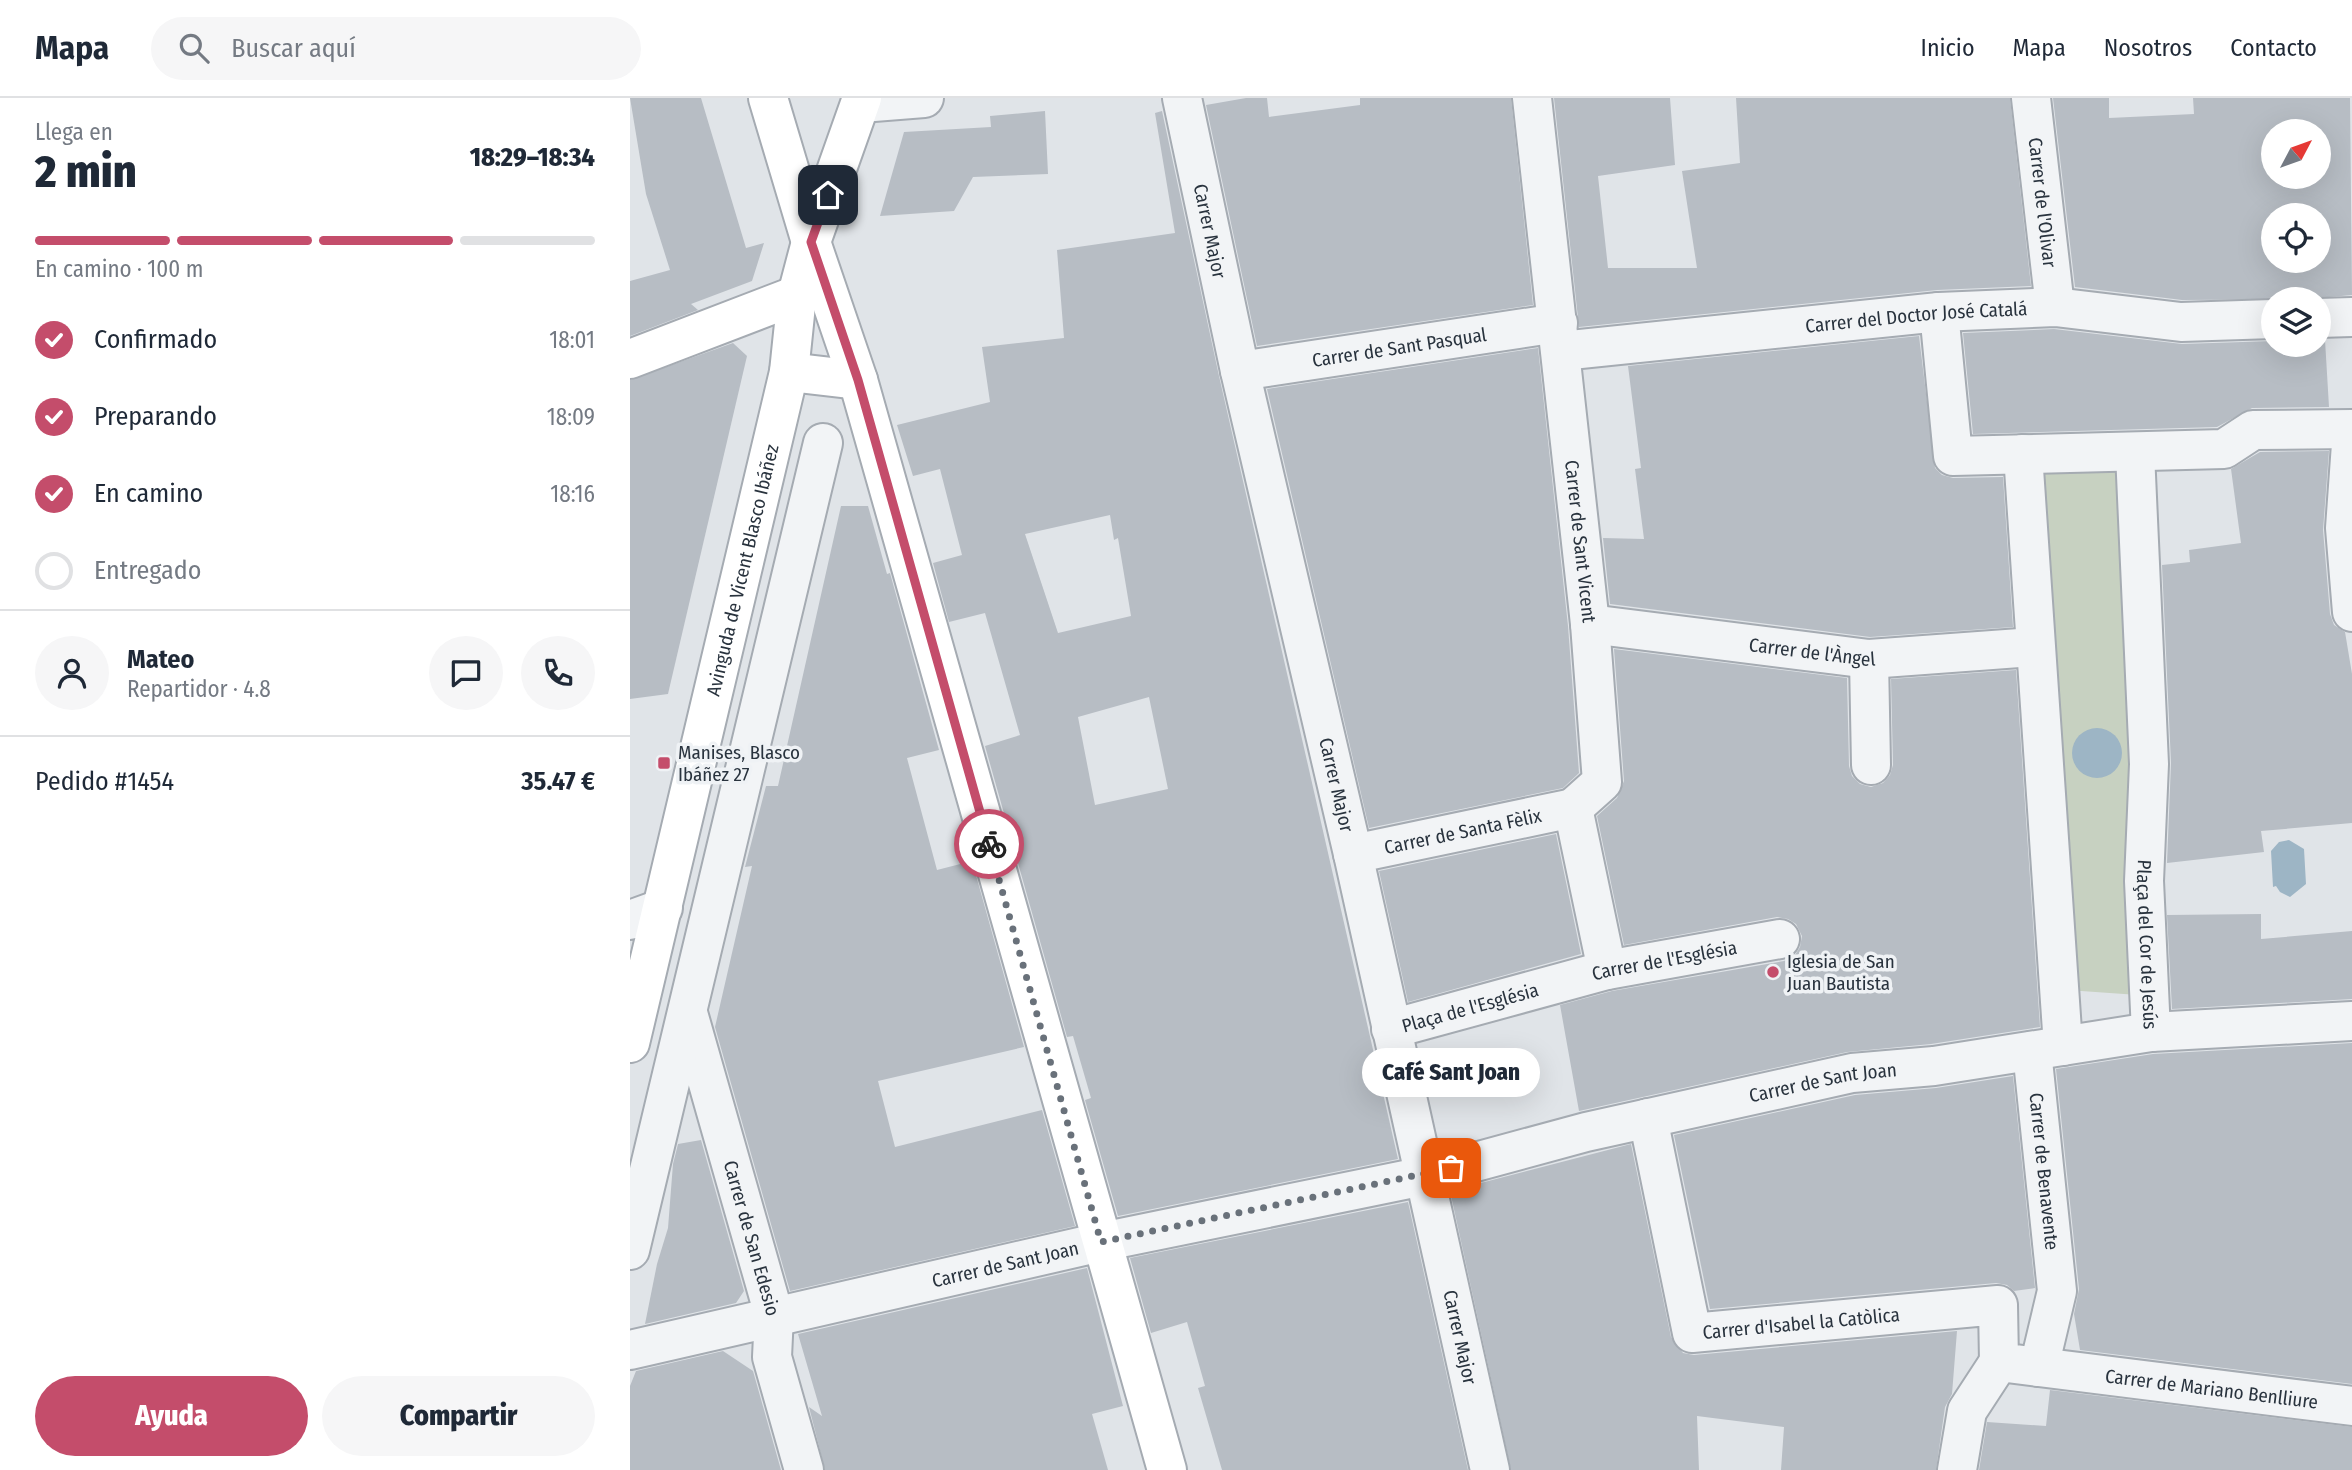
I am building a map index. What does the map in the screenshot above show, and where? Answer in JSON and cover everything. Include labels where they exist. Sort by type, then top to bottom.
[{"type":"main road","points":[[768,98],[811,242],[858,380],[1167,1470]]},
{"type":"main road","name":"Avinguda de Vicent Blasco Ibáñez","points":[[630,1043],[646,914],[789,372],[797,295],[811,242],[861,101]]},
{"type":"main road","points":[[630,359],[797,295]]},
{"type":"main road","points":[[789,372],[858,380]]},
{"type":"street","points":[[861,101],[924,98]]},
{"type":"street","name":"Carrer Major","points":[[1182,98],[1240,371],[1353,854],[1490,1470]]},
{"type":"street","name":"Carrer de Sant Vicent","points":[[1532,98],[1590,624],[1602,782],[1573,808]]},
{"type":"street","name":"Carrer de l'Olivar","points":[[2031,98],[2055,307]]},
{"type":"street","name":"Carrer del Doctor José Catalá","points":[[1559,337],[2055,307],[2181,322],[2261,319]]},
{"type":"street","points":[[1939,312],[1953,456],[2224,449],[2253,430],[2352,430],[2345,528],[2352,612]]},
{"type":"street","points":[[2331,318],[2352,317]]},
{"type":"street","name":"Carrer de Sant Pasqual","points":[[1240,371],[1559,337]]},
{"type":"street","points":[[630,1250],[823,443]]},
{"type":"street","name":"Plaça del Cor de Jesús","points":[[2047,1048],[2151,1032],[2144,881],[2149,764],[2134,453]]},
{"type":"street","points":[[2022,454],[2034,648],[2047,1048]]},
{"type":"street","name":"Carrer de l'Àngel","points":[[1590,624],[1869,659],[2034,648]]},
{"type":"street","points":[[1869,659],[1871,765]]},
{"type":"street","points":[[1573,808],[1607,970]]},
{"type":"street","name":"Carrer de Santa Fèlix","points":[[1353,854],[1573,808]]},
{"type":"street","name":"Carrer de l'Església","points":[[1549,986],[1607,970],[1780,939]]},
{"type":"street","name":"Plaça de l'Església","points":[[1391,1029],[1549,986]]},
{"type":"street","name":"Carrer de San Edesio","points":[[687,1010],[774,1315],[772,1357],[804,1470]]},
{"type":"street","points":[[2151,1032],[2352,1021]]},
{"type":"street","name":"Carrer de Sant Joan","points":[[630,1350],[1101,1242],[1424,1176],[1586,1132],[1852,1073],[1934,1066],[2047,1048]]},
{"type":"street","name":"Carrer de Benavente","points":[[2047,1048],[2057,1291],[2055,1369]]},
{"type":"street","name":"Carrer d'Isabel la Catòlica","points":[[1648,1118],[1692,1333],[1998,1305],[1999,1362]]},
{"type":"street","points":[[1957,1470],[1967,1411],[1999,1362]]},
{"type":"street","name":"Carrer de Mariano Benlliure","points":[[1999,1362],[2352,1406]]},
{"type":"green space","points":[[2128,466],[2138,995],[2067,990],[2029,469]]},
{"type":"water","points":[[2097,728],[2115,735],[2122,753],[2115,771],[2097,778],[2079,771],[2072,753],[2079,735]]},
{"type":"water","points":[[2289,840],[2304,849],[2306,884],[2290,897],[2280,892],[2276,886],[2273,887],[2271,851],[2279,842]]},
{"type":"building","points":[[630,98],[701,98],[746,248],[764,243],[752,281],[691,304],[698,310],[630,336],[630,281],[670,270],[646,194]]},
{"type":"building","points":[[1246,98],[1267,98],[1269,117],[1360,105],[1360,98],[1511,98],[1533,305],[1257,346],[1206,105]]},
{"type":"building","points":[[1554,98],[1670,98],[1675,165],[1598,176],[1608,268],[1697,268],[1682,171],[1740,163],[1736,98],[2010,98],[2031,286],[1937,290],[1579,327]]},
{"type":"building","points":[[2053,98],[2109,98],[2109,118],[2194,114],[2193,98],[2350,98],[2352,295],[2331,297],[2331,287],[2261,287],[2261,299],[2182,300],[2075,287]]},
{"type":"building","points":[[1045,111],[1048,174],[973,177],[954,211],[880,216],[904,132],[991,127],[990,116]]},
{"type":"building","points":[[1162,111],[1219,376],[1398,1159],[1118,1216],[1085,1100],[1091,1098],[1073,1036],[1067,1037],[985,746],[1020,735],[985,613],[949,622],[933,563],[962,555],[940,469],[913,476],[897,425],[990,402],[982,347],[1064,338],[1057,250],[1175,233],[1155,113]],"holes":[[[1110,515],[1114,540],[1118,538],[1131,616],[1058,633],[1025,534]],[[1149,697],[1168,789],[1095,805],[1078,717]]]},
{"type":"building","points":[[2054,329],[2182,344],[2261,341],[2261,357],[2326,357],[2329,407],[2252,408],[2217,427],[1973,434],[1963,333]]},
{"type":"building","points":[[1919,336],[1935,468],[1942,475],[1953,478],[2003,477],[2013,627],[1870,637],[1610,604],[1603,538],[1644,539],[1635,469],[1641,468],[1628,366]]},
{"type":"building","points":[[733,343],[747,356],[668,694],[630,699],[630,380]]},
{"type":"building","points":[[1538,348],[1568,626],[1579,773],[1563,788],[1369,828],[1267,389]]},
{"type":"building","points":[[2329,451],[2323,530],[2330,614],[2334,625],[2345,632],[2352,674],[2352,823],[2261,831],[2264,852],[2167,863],[2171,763],[2162,565],[2190,562],[2189,550],[2241,543],[2231,469],[2260,452]]},
{"type":"building","points":[[841,506],[868,506],[887,574],[890,573],[939,750],[907,758],[937,870],[972,861],[1024,1047],[878,1081],[895,1147],[1042,1110],[1075,1226],[790,1291],[715,1027],[752,866],[745,867],[766,786],[778,786]]},
{"type":"building","points":[[1614,649],[1847,678],[1849,766],[1852,776],[1860,784],[1871,787],[1883,783],[1890,775],[1893,765],[1891,679],[2016,670],[2040,1027],[1931,1044],[1847,1052],[1579,1111],[1560,1005],[1612,991],[1784,961],[1795,955],[1802,936],[1796,924],[1777,917],[1624,945],[1597,816],[1617,798],[1624,781]]},
{"type":"building","points":[[1556,834],[1581,954],[1408,1002],[1379,871]]},
{"type":"building","points":[[2261,914],[2261,939],[2352,931],[2352,999],[2172,1009],[2167,915]]},
{"type":"building","points":[[2352,1043],[2352,1384],[2080,1350],[2074,1314],[2079,1289],[2056,1069],[2153,1054]]},
{"type":"building","points":[[2013,1076],[2035,1288],[2014,1291],[2007,1285],[1996,1283],[1710,1309],[1674,1135],[1855,1095],[1936,1088]]},
{"type":"building","points":[[701,1140],[744,1291],[736,1303],[645,1324],[657,1264],[668,1228],[673,1164],[678,1144]]},
{"type":"building","points":[[1631,1144],[1671,1337],[1683,1353],[1694,1355],[1957,1331],[1952,1394],[1945,1407],[1936,1470],[1781,1470],[1784,1427],[1697,1416],[1699,1470],[1511,1470],[1450,1191]]},
{"type":"building","points":[[1408,1202],[1468,1470],[1222,1470],[1198,1388],[1205,1386],[1187,1322],[1151,1333],[1130,1258]]},
{"type":"building","points":[[1087,1268],[1123,1406],[1092,1414],[1108,1470],[825,1470],[809,1407],[822,1416],[798,1334]]},
{"type":"building","points":[[723,1351],[753,1371],[781,1470],[630,1470],[630,1386],[636,1371]]},
{"type":"building","points":[[2050,1390],[2352,1427],[2352,1470],[1979,1470],[1987,1422],[2046,1426]]},
{"type":"way so far","points":[[989,844],[1101,1242],[1424,1176],[1451,1168]]},
{"type":"place","name":"Manises, Blasco Ibáñez 27","points":[[664,763]]},
{"type":"place","name":"Iglesia de San Juan Bautista","points":[[1773,972]]},
{"type":"place","name":"Café Sant Joan","points":[[1451,1168]]},
{"type":"route","points":[[828,195],[811,242],[858,380],[989,844]]}]
